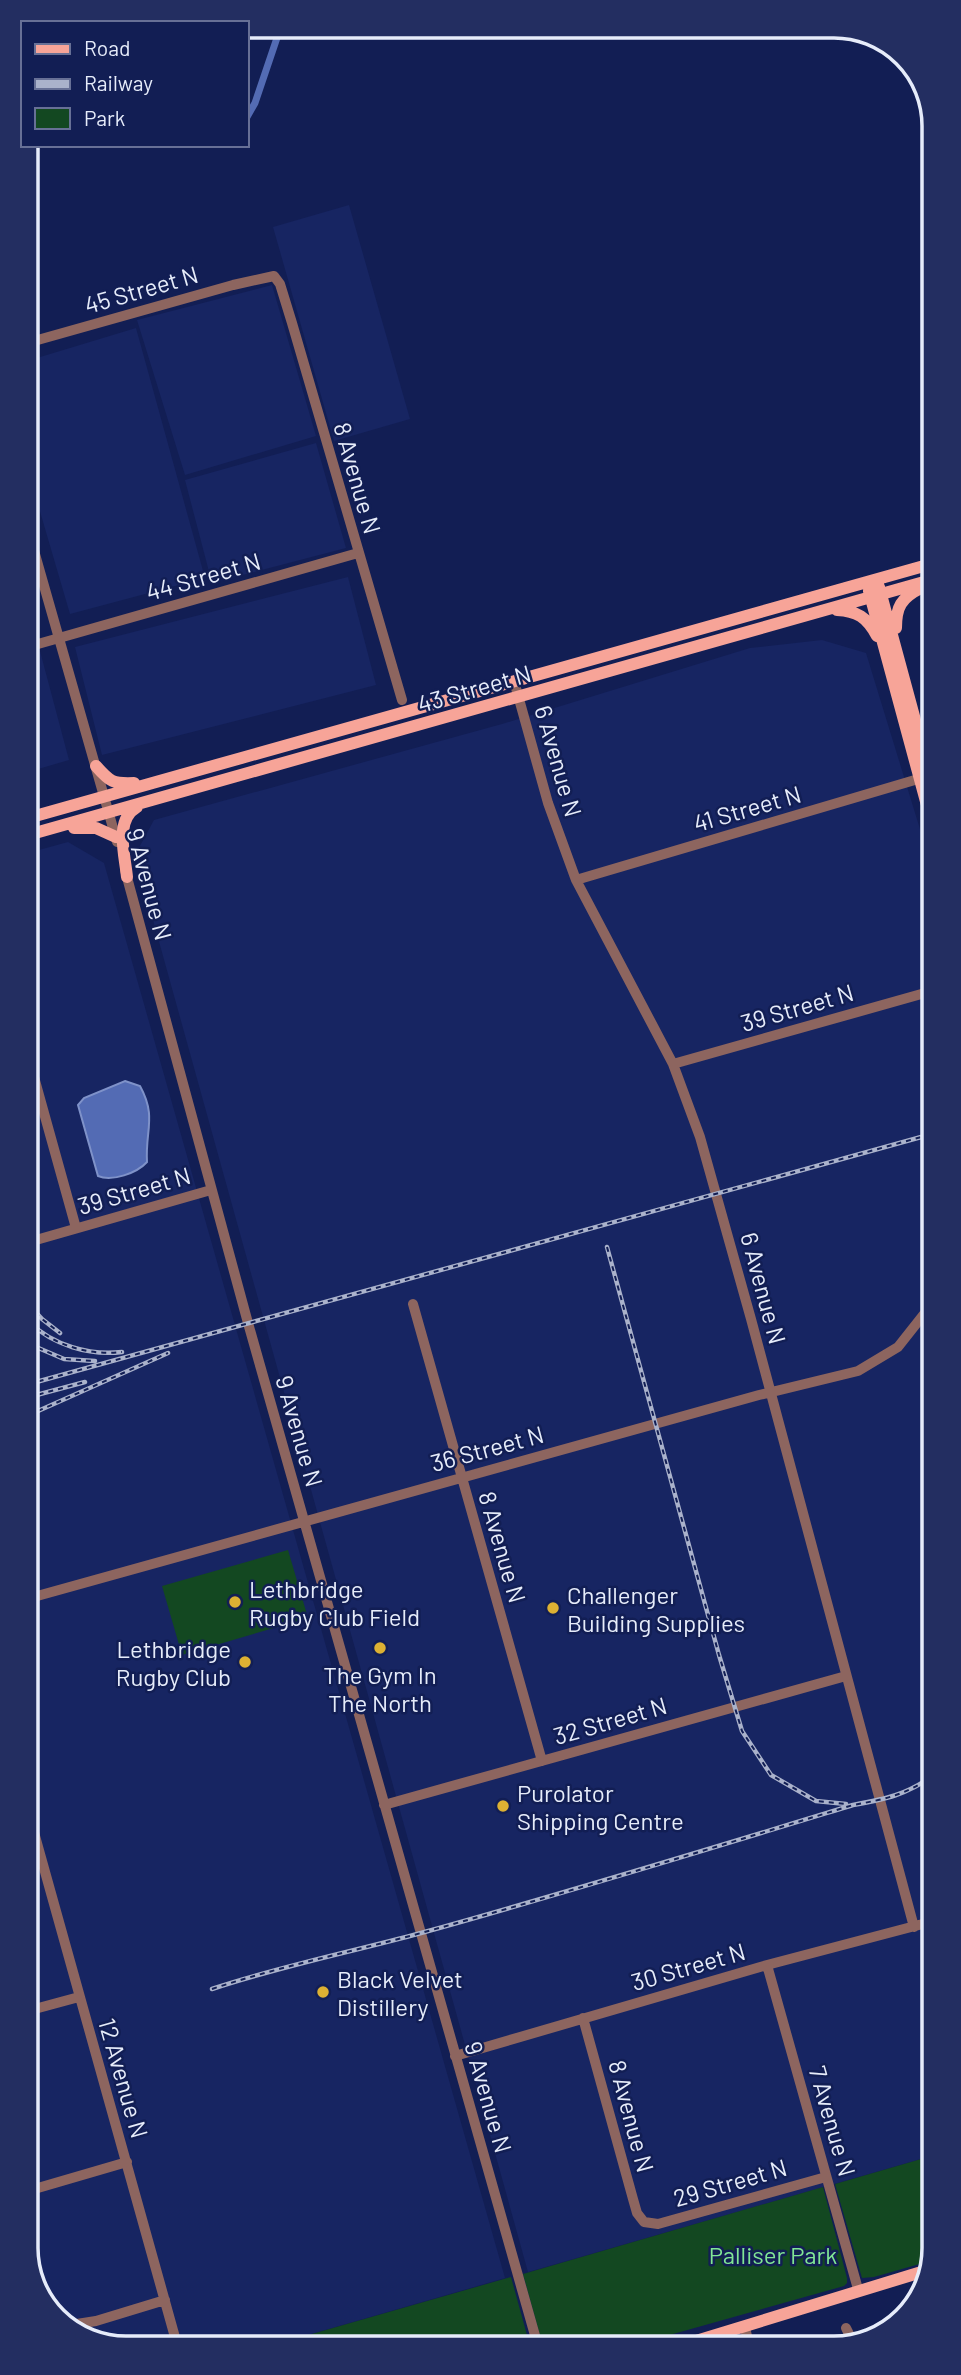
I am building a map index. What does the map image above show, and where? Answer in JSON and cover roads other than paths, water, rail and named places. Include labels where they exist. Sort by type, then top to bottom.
[{"type":"main road","name":"43 Street N","points":[[39,830],[830,609],[922,568]]},
{"type":"main road","points":[[875,588],[922,573]]},
{"type":"main road","name":"43 Street N","points":[[39,815],[631,649],[875,588],[922,583]]},
{"type":"main road","points":[[895,643],[899,604],[910,593],[922,587]]},
{"type":"main road","points":[[875,588],[895,643],[922,757]]},
{"type":"main road","points":[[875,588],[887,658]]},
{"type":"main road","points":[[830,609],[849,610],[860,614],[872,625],[887,658],[922,763]]},
{"type":"main road","points":[[518,697],[531,684],[631,649]]},
{"type":"main road","points":[[109,812],[113,805],[121,801],[201,775],[232,760]]},
{"type":"main road","points":[[96,766],[116,783],[156,782]]},
{"type":"main road","points":[[39,828],[94,807],[105,796]]},
{"type":"main road","points":[[127,877],[123,823],[133,809],[149,801]]},
{"type":"main road","points":[[53,828],[90,826],[116,837]]},
{"type":"main road","points":[[716,2336],[858,2289],[918,2273]]},
{"type":"street","name":"8 Avenue N","points":[[268,278],[274,276],[280,284],[402,700]]},
{"type":"street","name":"45 Street N","points":[[39,340],[233,285],[268,278]]},
{"type":"street","name":"44 Street N","points":[[39,644],[358,553]]},
{"type":"street","name":"9 Avenue N","points":[[39,566],[105,796],[304,1522],[535,2336]]},
{"type":"street","name":"6 Avenue N","points":[[513,681],[548,803],[576,880],[673,1064],[700,1137],[914,1927]]},
{"type":"street","name":"41 Street N","points":[[576,880],[922,779]]},
{"type":"street","name":"39 Street N","points":[[673,1064],[922,993]]},
{"type":"street","points":[[39,1093],[76,1228]]},
{"type":"street","name":"39 Street N","points":[[38,1239],[211,1190]]},
{"type":"street","name":"8 Avenue N","points":[[413,1304],[542,1761]]},
{"type":"street","name":"36 Street N","points":[[38,1596],[759,1395],[858,1371],[898,1347],[922,1317]]},
{"type":"street","name":"32 Street N","points":[[384,1805],[846,1676]]},
{"type":"street","name":"12 Avenue N","points":[[38,1848],[175,2336]]},
{"type":"street","name":"30 Street N","points":[[455,2056],[767,1965],[922,1925]]},
{"type":"street","name":"7 Avenue N","points":[[767,1965],[858,2289]]},
{"type":"street","points":[[38,2008],[79,1997]]},
{"type":"street","name":"8 Avenue N","points":[[583,2018],[637,2213],[645,2222]]},
{"type":"street","points":[[38,2188],[127,2162]]},
{"type":"street","name":"29 Street N","points":[[645,2222],[657,2224],[826,2177]]},
{"type":"street","points":[[81,2323],[165,2300]]},
{"type":"street","points":[[745,2328],[747,2336]]},
{"type":"street","points":[[846,2328],[850,2335]]},
{"type":"water","points":[[125,1081],[140,1086],[148,1106],[147,1162],[124,1175],[104,1178],[98,1176],[78,1105],[84,1098]]},
{"type":"waterway","points":[[248,115],[255,103],[277,38]]},
{"type":"railway","points":[[38,1381],[922,1137]]},
{"type":"railway","points":[[607,1247],[742,1731],[771,1775],[816,1801],[846,1804]]},
{"type":"railway","points":[[38,1315],[60,1333]]},
{"type":"railway","points":[[38,1330],[72,1347],[97,1352],[122,1352]]},
{"type":"railway","points":[[38,1348],[64,1359],[95,1361]]},
{"type":"railway","points":[[38,1411],[168,1353]]},
{"type":"railway","points":[[38,1394],[85,1382]]},
{"type":"railway","points":[[212,1989],[475,1918],[853,1805],[886,1798],[905,1792],[922,1782]]},
{"type":"place","name":"Lethbridge Rugby Club Field","points":[[235,1602]]},
{"type":"place","name":"Challenger Building Supplies","points":[[553,1608]]},
{"type":"place","name":"The Gym In The North","points":[[380,1648]]},
{"type":"place","name":"Lethbridge Rugby Club","points":[[245,1662]]},
{"type":"place","name":"Purolator Shipping Centre","points":[[503,1806]]},
{"type":"place","name":"Black Velvet Distillery","points":[[323,1992]]},
{"type":"park label","name":"Palliser Park","points":[[773,2254]]}]
